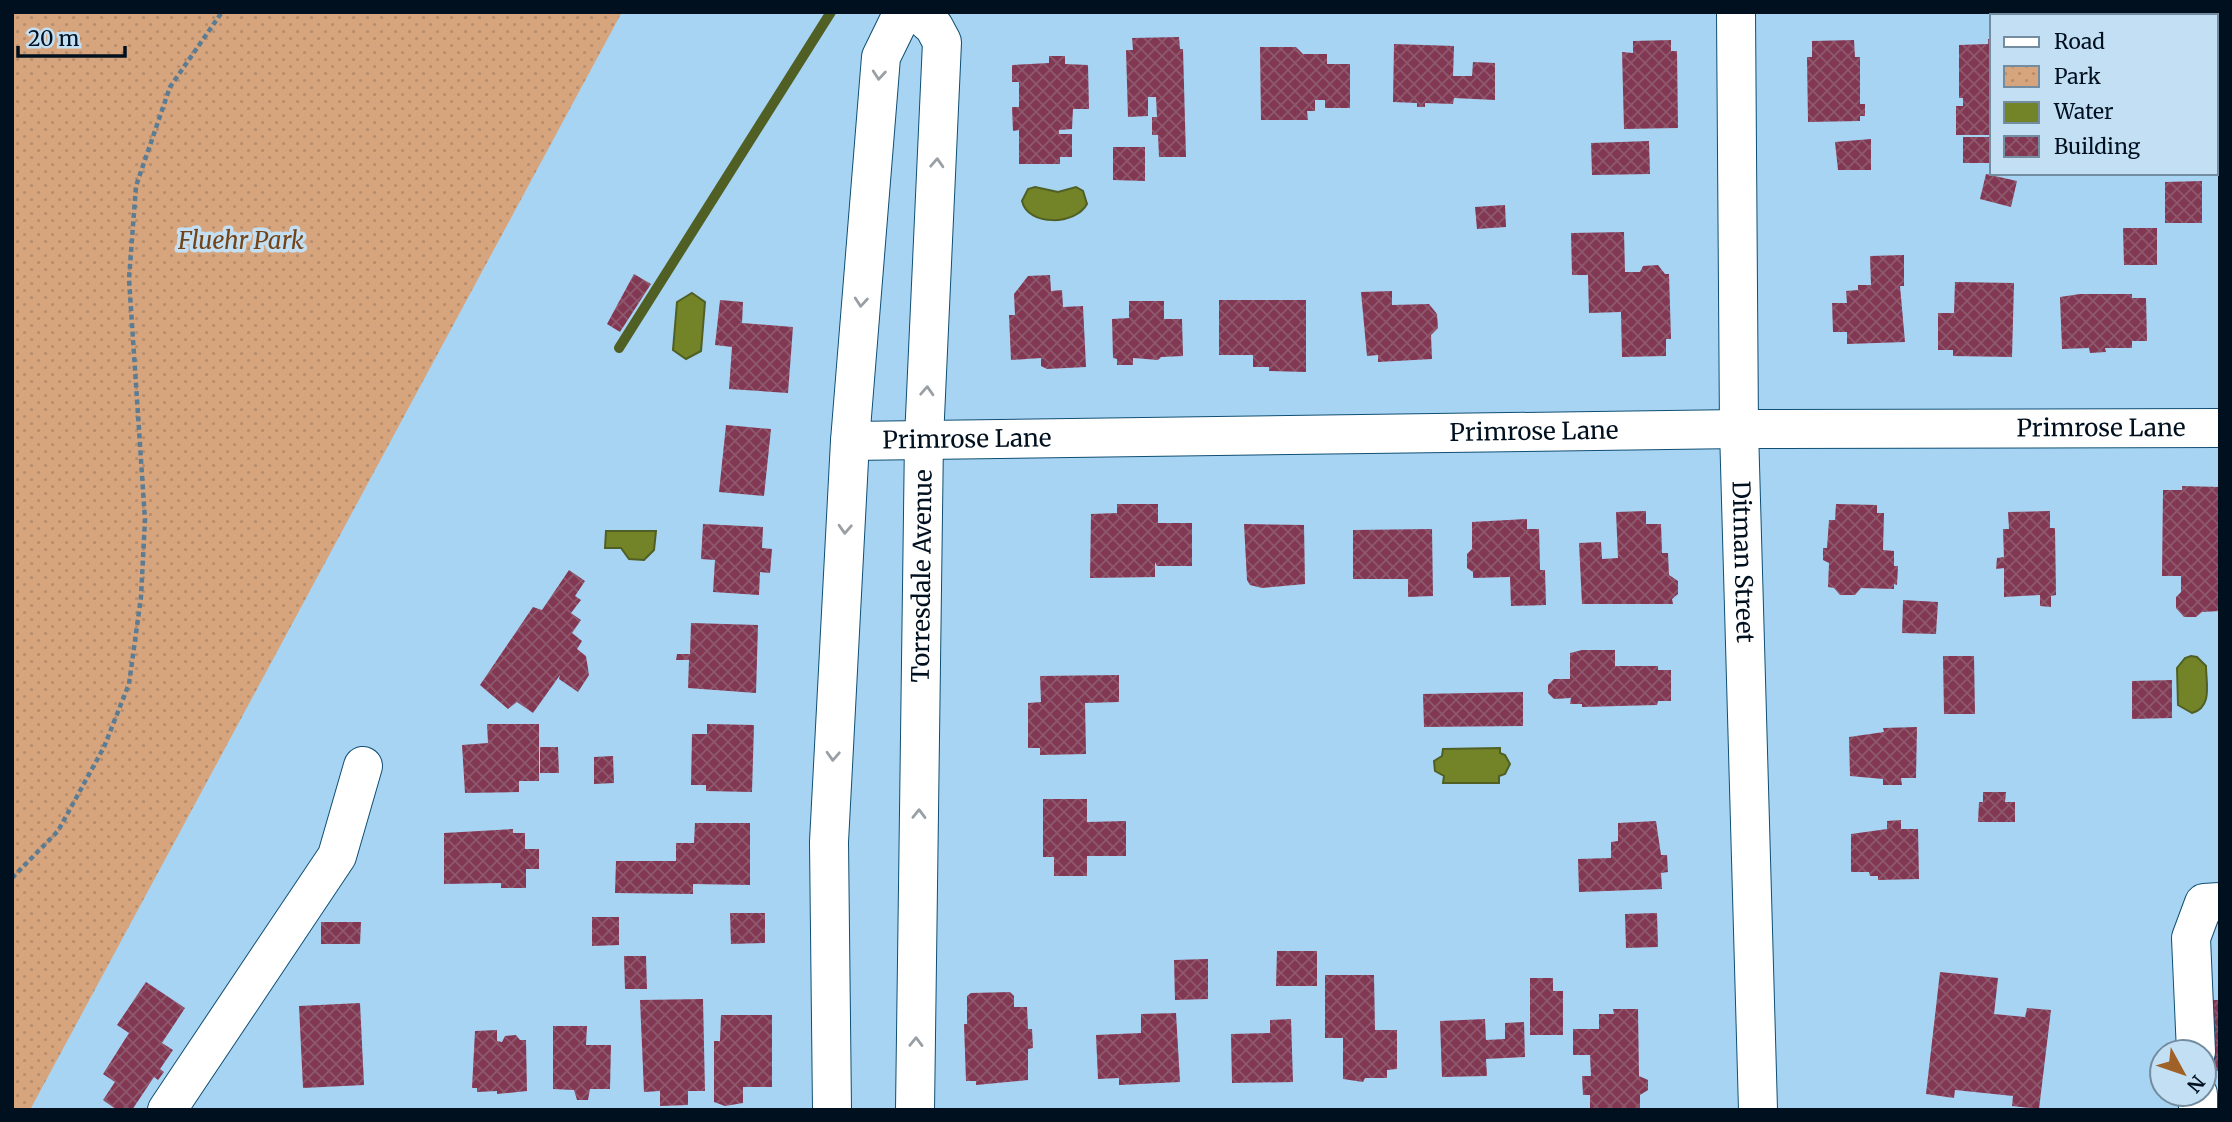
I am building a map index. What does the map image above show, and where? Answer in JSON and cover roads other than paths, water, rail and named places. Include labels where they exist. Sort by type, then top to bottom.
[{"type":"street","points":[[831,1110],[829,842],[850,440],[881,57],[903,12]]},
{"type":"street","name":"Torresdale Avenue","points":[[915,1110],[924,439],[942,41],[934,27],[917,12]]},
{"type":"street","name":"Ditman Street","points":[[1736,12],[1739,429],[1758,1110]]},
{"type":"street","name":"Primrose Lane","points":[[850,440],[1739,429],[2220,428]]},
{"type":"street","points":[[167,1110],[337,856],[363,766]]},
{"type":"street","points":[[2195,1038],[2191,938],[2204,903],[2220,902]]},
{"type":"water","points":[[1035,187],[1058,192],[1076,187],[1083,191],[1087,204],[1073,216],[1042,219],[1026,209],[1022,201],[1028,189]]},
{"type":"water","points":[[692,293],[705,302],[701,351],[686,359],[673,350],[677,302]]},
{"type":"water","points":[[606,531],[656,531],[654,550],[644,560],[629,559],[621,548],[605,548]]},
{"type":"water","points":[[2197,657],[2206,666],[2207,687],[2203,706],[2192,713],[2178,705],[2177,668],[2185,658]]},
{"type":"water","points":[[1500,748],[1500,753],[1505,755],[1510,764],[1505,774],[1499,776],[1499,783],[1443,783],[1444,776],[1435,771],[1434,761],[1442,756],[1443,749]]},
{"type":"waterway","points":[[619,348],[831,12]]},
{"type":"park label","name":"Fluehr Park","points":[[241,241]]}]
